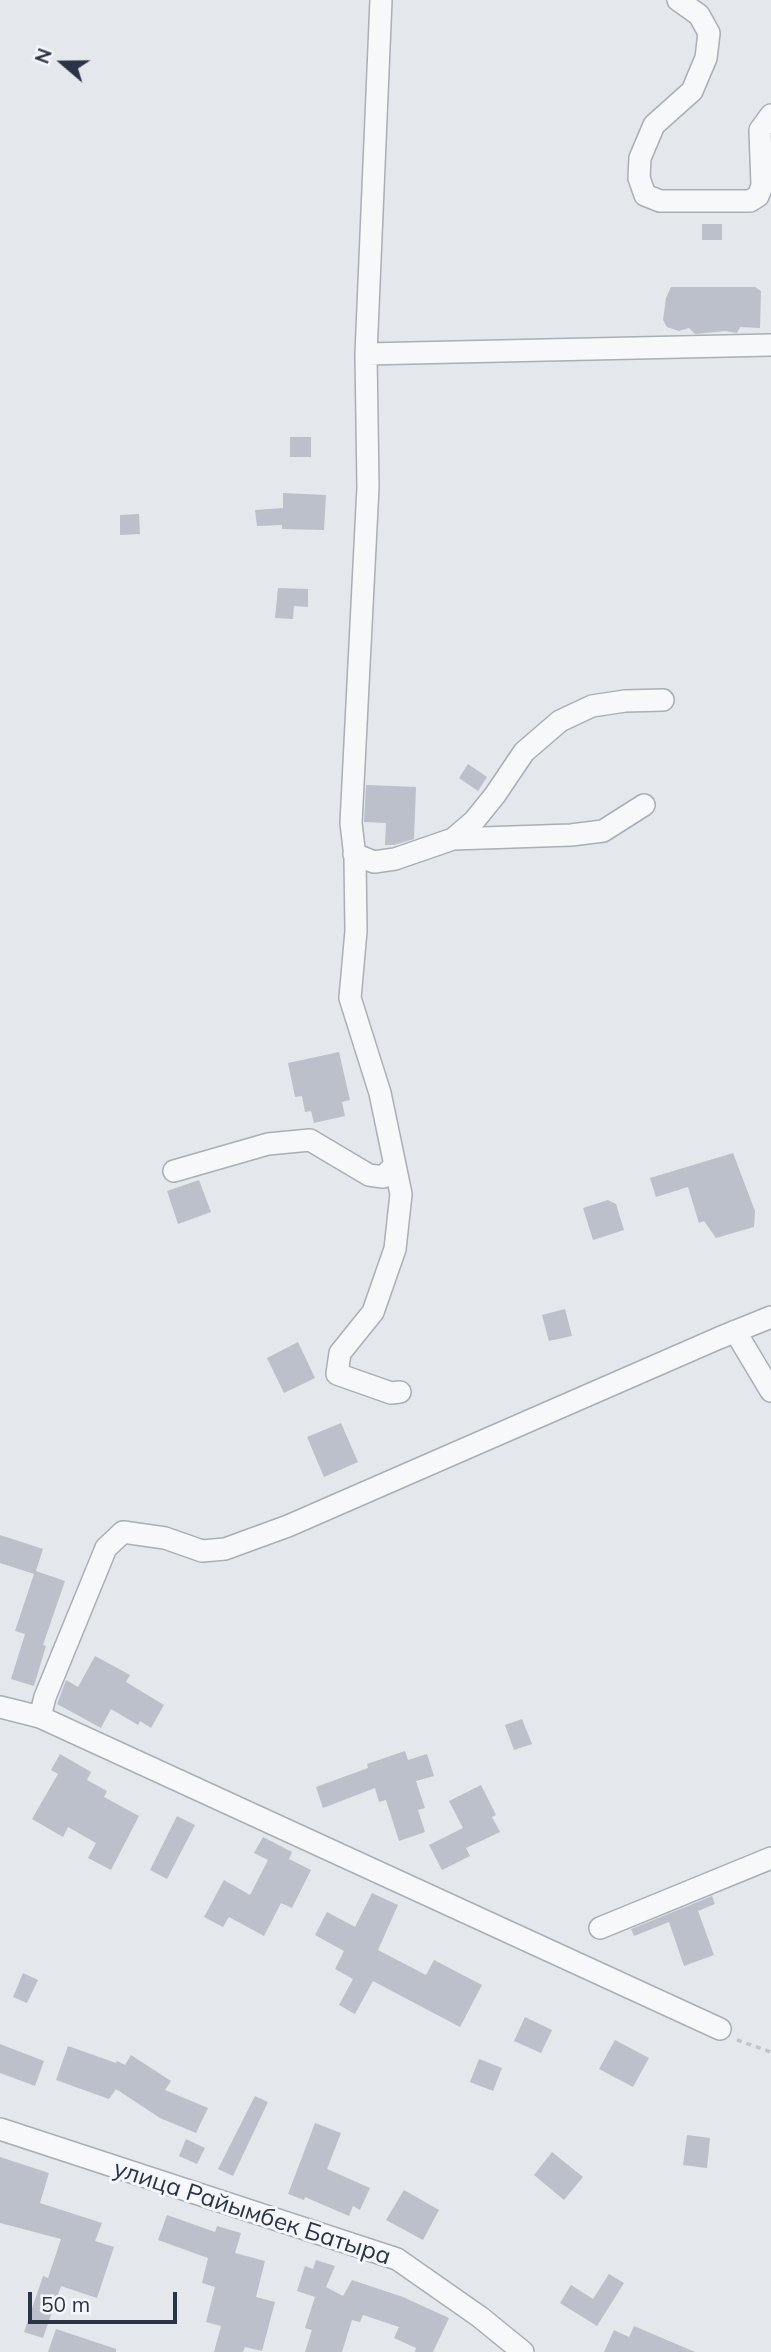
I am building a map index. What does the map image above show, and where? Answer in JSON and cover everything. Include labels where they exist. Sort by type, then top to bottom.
[{"type":"street","points":[[381,0],[366,354],[368,487],[351,823],[356,931],[350,998],[380,1093],[401,1194],[395,1249],[373,1312],[340,1353],[337,1374],[391,1393],[400,1392]]},
{"type":"street","points":[[678,0],[699,15],[709,33],[706,58],[692,91],[654,125],[640,158],[639,178],[645,195],[660,201],[750,201],[758,196],[762,186],[760,130],[771,115]]},
{"type":"street","points":[[366,354],[771,345]]},
{"type":"street","points":[[453,839],[474,821],[524,752],[560,721],[592,706],[625,701],[663,700]]},
{"type":"street","points":[[354,854],[374,862],[395,859],[453,839],[571,835],[603,831],[644,805]]},
{"type":"street","points":[[174,1171],[268,1144],[310,1140],[369,1175],[383,1177],[395,1165]]},
{"type":"street","points":[[40,1717],[44,1697],[106,1548],[123,1532],[165,1538],[202,1551],[225,1549],[288,1526],[771,1317]]},
{"type":"street","points":[[735,1331],[771,1391]]},
{"type":"street","points":[[0,1707],[40,1717],[720,2029]]},
{"type":"street","points":[[600,1928],[771,1858]]},
{"type":"street","name":"улица Райымбек Батыра","points":[[0,2129],[397,2259],[480,2317],[523,2352]]},
{"type":"path","points":[[720,2029],[740,2041],[771,2052]]},
{"type":"building","points":[[702,224],[722,224],[722,240],[702,240]]},
{"type":"building","points":[[671,287],[755,287],[761,291],[760,328],[740,327],[737,333],[725,331],[695,334],[689,328],[679,331],[667,327],[663,320],[666,298]]},
{"type":"building","points":[[290,437],[311,437],[311,457],[290,457]]},
{"type":"building","points":[[283,493],[326,495],[324,530],[282,529],[282,525],[257,526],[255,510],[283,508]]},
{"type":"building","points":[[139,514],[140,534],[120,535],[120,515]]},
{"type":"building","points":[[278,588],[308,589],[308,607],[294,606],[293,619],[275,618]]},
{"type":"building","points":[[468,764],[487,777],[478,791],[459,778]]},
{"type":"building","points":[[366,785],[416,787],[414,839],[385,845],[386,823],[364,822]]},
{"type":"building","points":[[339,1052],[350,1100],[342,1102],[345,1116],[314,1123],[311,1111],[305,1112],[302,1096],[295,1097],[288,1063]]},
{"type":"building","points":[[733,1153],[755,1211],[754,1227],[716,1238],[704,1221],[699,1223],[688,1187],[656,1197],[650,1178]]},
{"type":"building","points":[[199,1180],[211,1212],[178,1224],[167,1191]]},
{"type":"building","points":[[608,1200],[616,1204],[624,1230],[593,1240],[583,1208]]},
{"type":"building","points":[[565,1309],[572,1336],[549,1341],[542,1315]]},
{"type":"building","points":[[298,1342],[315,1378],[284,1393],[267,1358]]},
{"type":"building","points":[[341,1423],[358,1462],[324,1477],[307,1437]]},
{"type":"building","points":[[0,1535],[43,1549],[36,1571],[65,1581],[43,1645],[46,1646],[34,1686],[11,1679],[25,1634],[15,1631],[34,1574],[0,1563]]},
{"type":"building","points":[[95,1656],[130,1675],[126,1682],[164,1705],[151,1728],[140,1721],[138,1725],[111,1709],[101,1728],[57,1704],[66,1680],[78,1687]]},
{"type":"building","points":[[522,1719],[532,1744],[514,1750],[505,1725]]},
{"type":"building","points":[[405,1751],[408,1760],[427,1754],[434,1776],[416,1781],[425,1808],[418,1810],[425,1832],[399,1841],[386,1800],[379,1802],[375,1788],[323,1808],[316,1787],[368,1768],[367,1764]]},
{"type":"building","points":[[60,1754],[91,1772],[87,1780],[107,1791],[104,1797],[139,1816],[111,1870],[88,1858],[96,1843],[68,1827],[63,1837],[32,1819],[58,1774],[51,1770]]},
{"type":"building","points":[[481,1785],[496,1815],[492,1817],[500,1832],[466,1848],[470,1856],[442,1870],[429,1845],[463,1828],[449,1801]]},
{"type":"building","points":[[177,1816],[195,1825],[167,1879],[150,1870]]},
{"type":"building","points":[[263,1837],[292,1852],[289,1859],[311,1870],[292,1908],[281,1903],[264,1936],[229,1917],[223,1927],[204,1917],[224,1880],[250,1895],[268,1860],[254,1853]]},
{"type":"building","points":[[372,1893],[398,1905],[378,1950],[426,1975],[434,1960],[482,1985],[460,2027],[373,1981],[355,2014],[339,2005],[353,1979],[335,1969],[344,1951],[315,1935],[327,1912],[355,1927]]},
{"type":"building","points":[[712,1896],[715,1904],[698,1911],[714,1955],[684,1966],[669,1922],[634,1936],[631,1929]]},
{"type":"building","points":[[23,1973],[38,1980],[27,2003],[13,1997]]},
{"type":"building","points":[[525,2017],[552,2030],[541,2053],[514,2041]]},
{"type":"building","points":[[615,2040],[649,2058],[633,2087],[599,2069]]},
{"type":"building","points":[[0,2044],[44,2061],[35,2086],[0,2073]]},
{"type":"building","points":[[68,2046],[125,2065],[131,2055],[171,2081],[165,2090],[208,2108],[196,2133],[160,2118],[116,2089],[109,2099],[56,2080]]},
{"type":"building","points":[[479,2059],[502,2068],[493,2091],[470,2082]]},
{"type":"building","points":[[255,2096],[268,2102],[233,2176],[218,2169]]},
{"type":"building","points":[[315,2123],[341,2133],[327,2169],[370,2188],[360,2210],[353,2206],[349,2216],[305,2197],[304,2200],[288,2194]]},
{"type":"building","points":[[687,2135],[710,2138],[707,2168],[683,2165]]},
{"type":"building","points":[[186,2139],[205,2148],[197,2164],[179,2156]]},
{"type":"building","points":[[552,2152],[583,2177],[564,2200],[534,2175]]},
{"type":"building","points":[[0,2157],[49,2173],[40,2203],[102,2223],[95,2241],[114,2247],[97,2298],[61,2286],[43,2338],[24,2332],[43,2276],[48,2278],[61,2239],[0,2223]]},
{"type":"building","points":[[404,2190],[439,2210],[423,2240],[386,2220]]},
{"type":"building","points":[[167,2215],[215,2232],[217,2226],[241,2233],[235,2253],[265,2261],[256,2297],[275,2302],[262,2351],[245,2347],[243,2352],[214,2352],[221,2326],[206,2322],[215,2287],[202,2283],[208,2258],[158,2240]]},
{"type":"building","points":[[316,2260],[335,2266],[326,2287],[343,2296],[352,2280],[403,2297],[449,2318],[433,2352],[415,2352],[416,2348],[394,2338],[399,2327],[363,2315],[360,2322],[352,2320],[342,2352],[305,2352],[312,2330],[305,2328],[315,2297],[297,2291],[305,2266],[313,2269]]},
{"type":"building","points":[[609,2274],[624,2283],[597,2326],[560,2303],[571,2285],[593,2299]]},
{"type":"building","points":[[634,2326],[695,2352],[604,2352],[614,2330],[629,2337]]},
{"type":"building","points":[[56,2329],[116,2349],[116,2352],[48,2352]]}]
